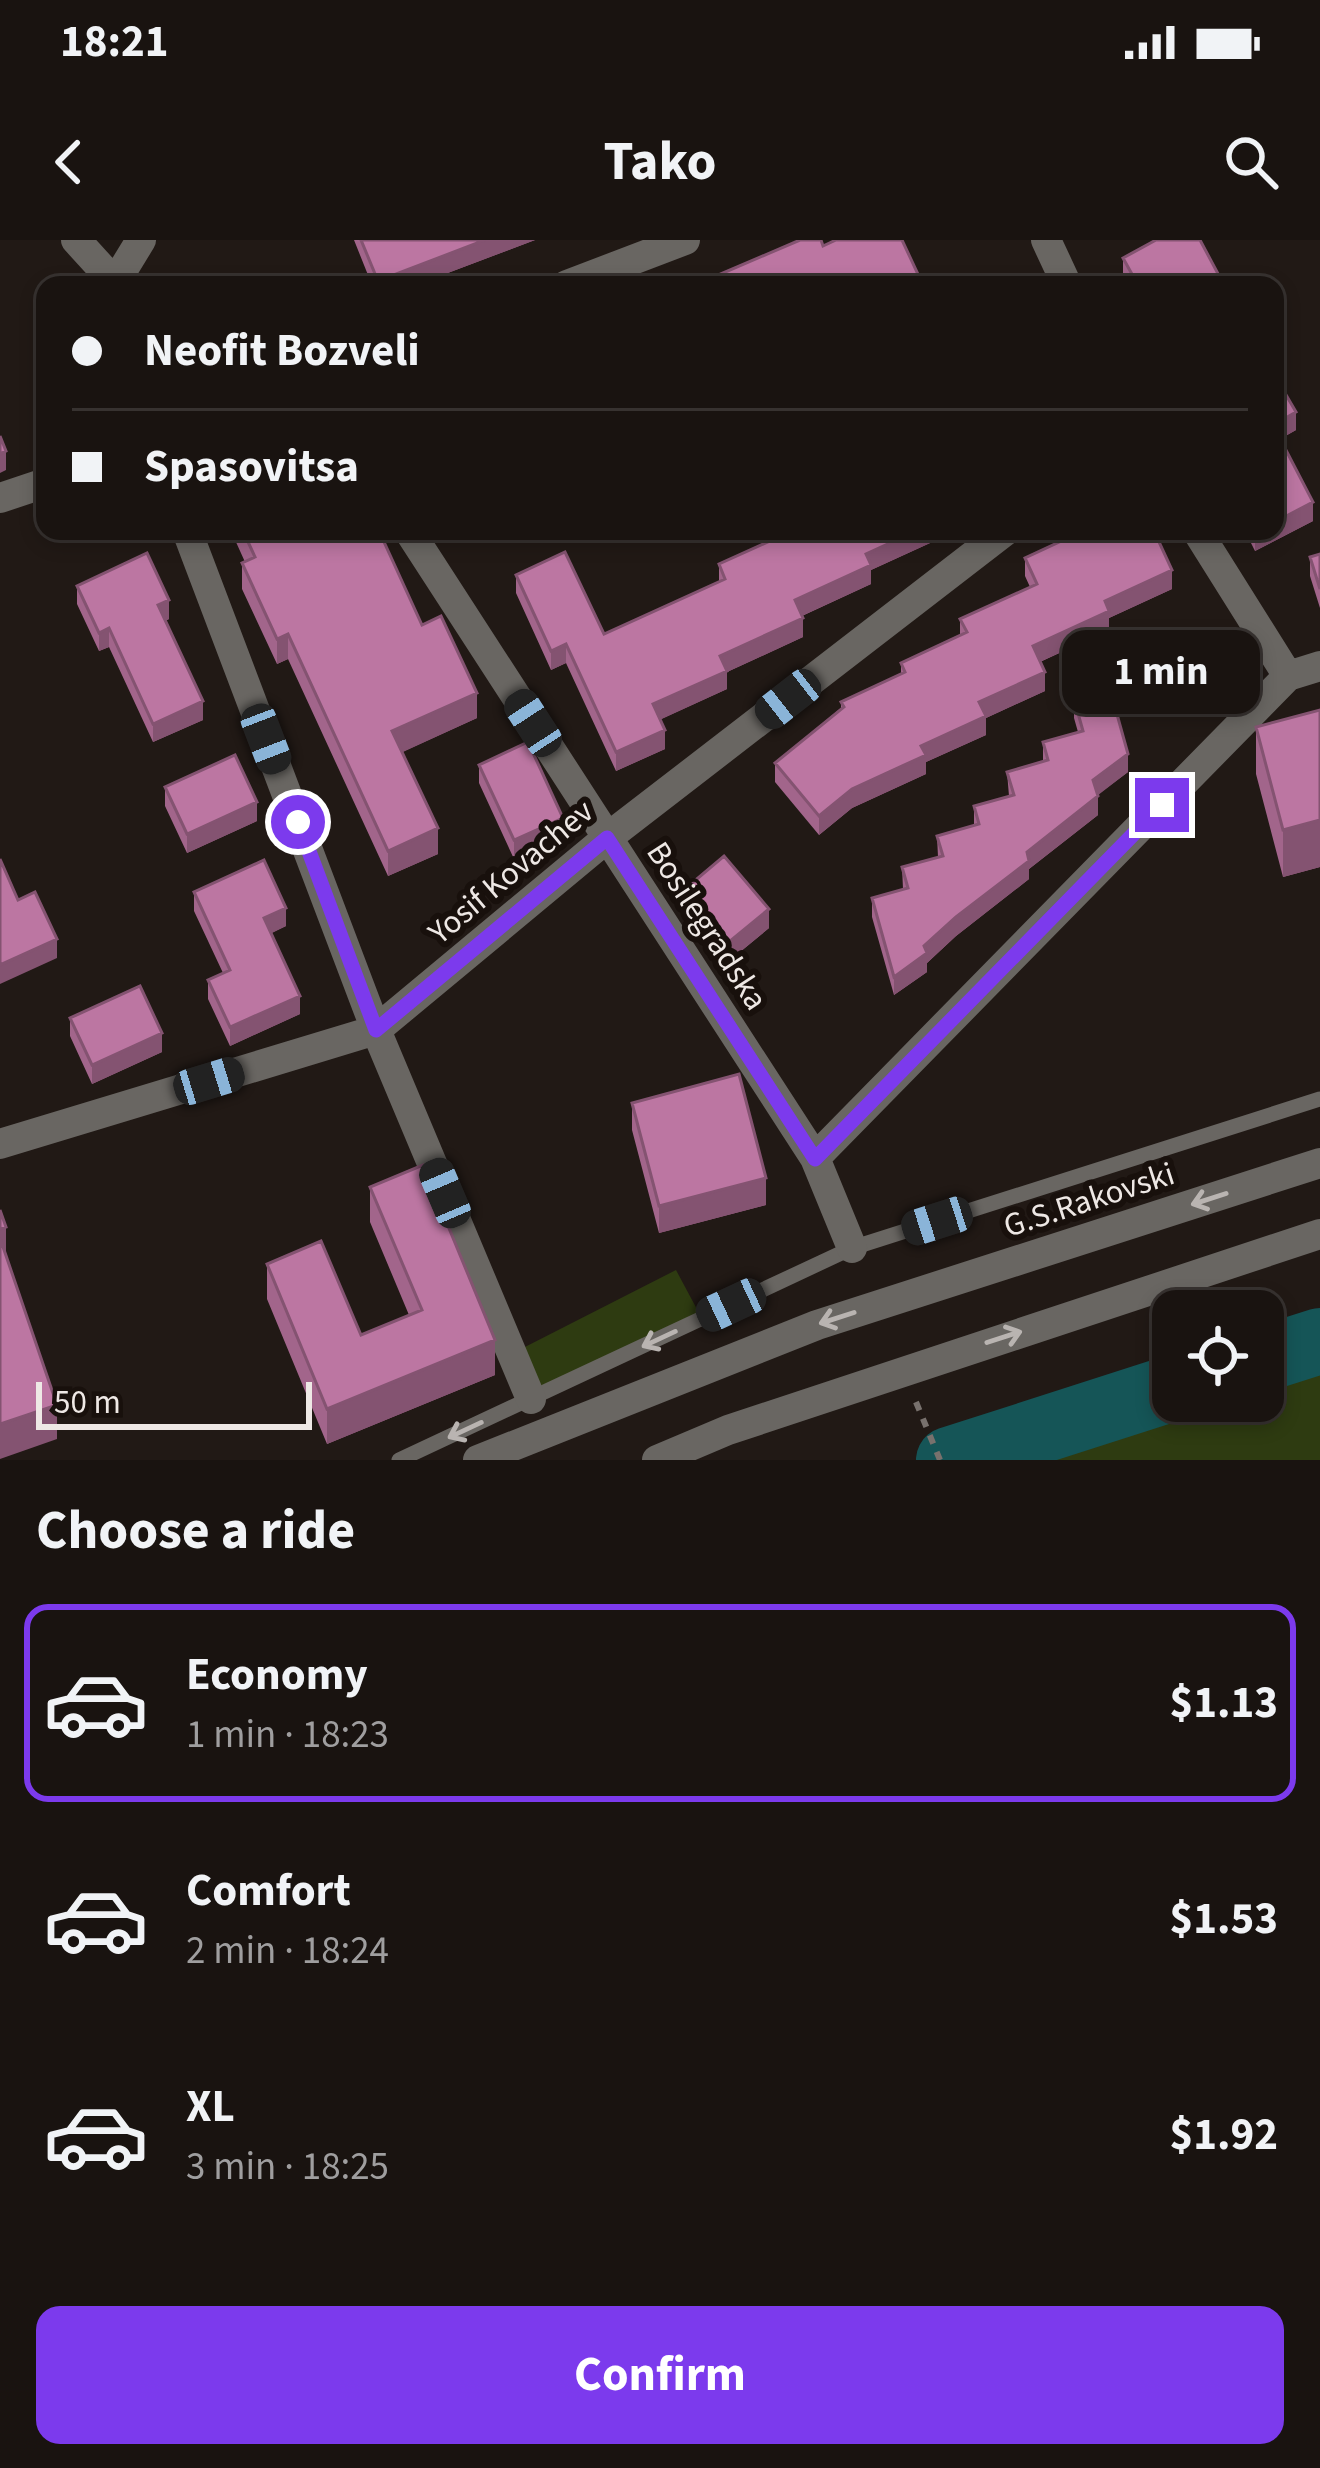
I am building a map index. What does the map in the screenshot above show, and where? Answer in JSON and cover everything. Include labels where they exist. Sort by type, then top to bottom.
[{"type":"street","points":[[76,240],[111,276]]},
{"type":"street","points":[[123,276],[141,240]]},
{"type":"street","points":[[591,276],[685,240]]},
{"type":"street","points":[[1046,240],[1063,276]]},
{"type":"street","points":[[0,498],[36,486]]},
{"type":"street","points":[[190,540],[376,1030],[531,1399]]},
{"type":"street","name":"Bosilegradska","points":[[415,540],[815,1159],[852,1248]]},
{"type":"street","name":"Yosif Kovachev","points":[[0,1144],[376,1030],[607,838],[993,540]]},
{"type":"street","points":[[1203,540],[1288,676]]},
{"type":"street","points":[[815,1159],[1288,676],[1320,665]]},
{"type":"street","name":"G.S.Rakovski","points":[[478,1460],[817,1324],[1320,1163]]},
{"type":"street","points":[[657,1460],[903,1370],[1320,1234]]},
{"type":"lane","points":[[398,1460],[852,1248],[1320,1099]]},
{"type":"path","points":[[918,1409],[940,1460]]},
{"type":"green space","points":[[676,1270],[699,1313],[533,1390],[519,1350]]},
{"type":"green space","points":[[1320,1341],[1320,1460],[949,1460],[1152,1395],[1152,1422],[1284,1422],[1284,1352]]},
{"type":"building","points":[[361,240],[485,240],[391,276],[376,276]]},
{"type":"building","points":[[800,240],[821,240],[823,246],[836,240],[902,240],[919,276],[716,276]]},
{"type":"building","points":[[1156,240],[1200,240],[1219,276],[1133,276],[1123,258]]},
{"type":"building","points":[[1284,391],[1296,412],[1284,419]]},
{"type":"building","points":[[1284,446],[1313,502],[1284,517]]},
{"type":"building","points":[[247,540],[383,540],[422,625],[441,616],[477,693],[392,731],[438,828],[388,851],[288,634],[277,639],[242,563],[255,557]]},
{"type":"building","points":[[772,540],[896,540],[866,554],[871,565],[795,600],[803,618],[720,656],[727,671],[653,704],[665,730],[616,752],[566,644],[551,651],[516,575],[565,552],[604,634],[725,579],[719,564]]},
{"type":"building","points":[[1064,540],[1158,540],[1172,570],[1105,601],[1109,611],[1033,646],[1045,672],[979,702],[986,716],[921,746],[926,755],[852,789],[819,816],[775,763],[844,707],[841,702],[905,672],[901,663],[967,632],[960,619],[1037,584],[1025,558]]},
{"type":"building","points":[[147,553],[169,600],[158,605],[203,701],[153,724],[109,628],[99,633],[77,586]]},
{"type":"building","points":[[1320,554],[1320,589],[1310,557]]},
{"type":"building","points":[[1110,689],[1128,754],[1093,780],[1098,796],[1027,852],[1029,861],[956,917],[924,946],[927,953],[894,977],[872,898],[908,888],[902,867],[943,856],[937,836],[979,824],[974,806],[1014,795],[1007,772],[1048,760],[1043,742],[1083,731],[1074,699]]},
{"type":"building","points":[[1320,710],[1320,820],[1283,830],[1256,727]]},
{"type":"building","points":[[528,742],[563,818],[514,840],[479,765]]},
{"type":"building","points":[[235,755],[257,802],[187,834],[165,787]]},
{"type":"building","points":[[724,856],[769,909],[729,942],[685,889]]},
{"type":"building","points":[[0,859],[18,900],[35,892],[57,939],[0,965]]},
{"type":"building","points":[[264,860],[286,908],[264,918],[300,996],[230,1027],[208,980],[230,970],[194,892]]},
{"type":"building","points":[[140,986],[162,1033],[92,1065],[70,1018]]},
{"type":"building","points":[[739,1074],[766,1178],[659,1206],[632,1103]]},
{"type":"building","points":[[423,1165],[495,1340],[327,1409],[267,1264],[321,1241],[361,1335],[422,1310],[370,1187]]},
{"type":"building","points":[[0,1238],[57,1405],[0,1424]]},
{"type":"waterway","points":[[1284,1352],[1320,1341]]},
{"type":"waterway","points":[[949,1460],[1152,1395]]},
{"type":"route","points":[[298,822],[376,1030],[607,838],[815,1159],[1162,805]]}]
